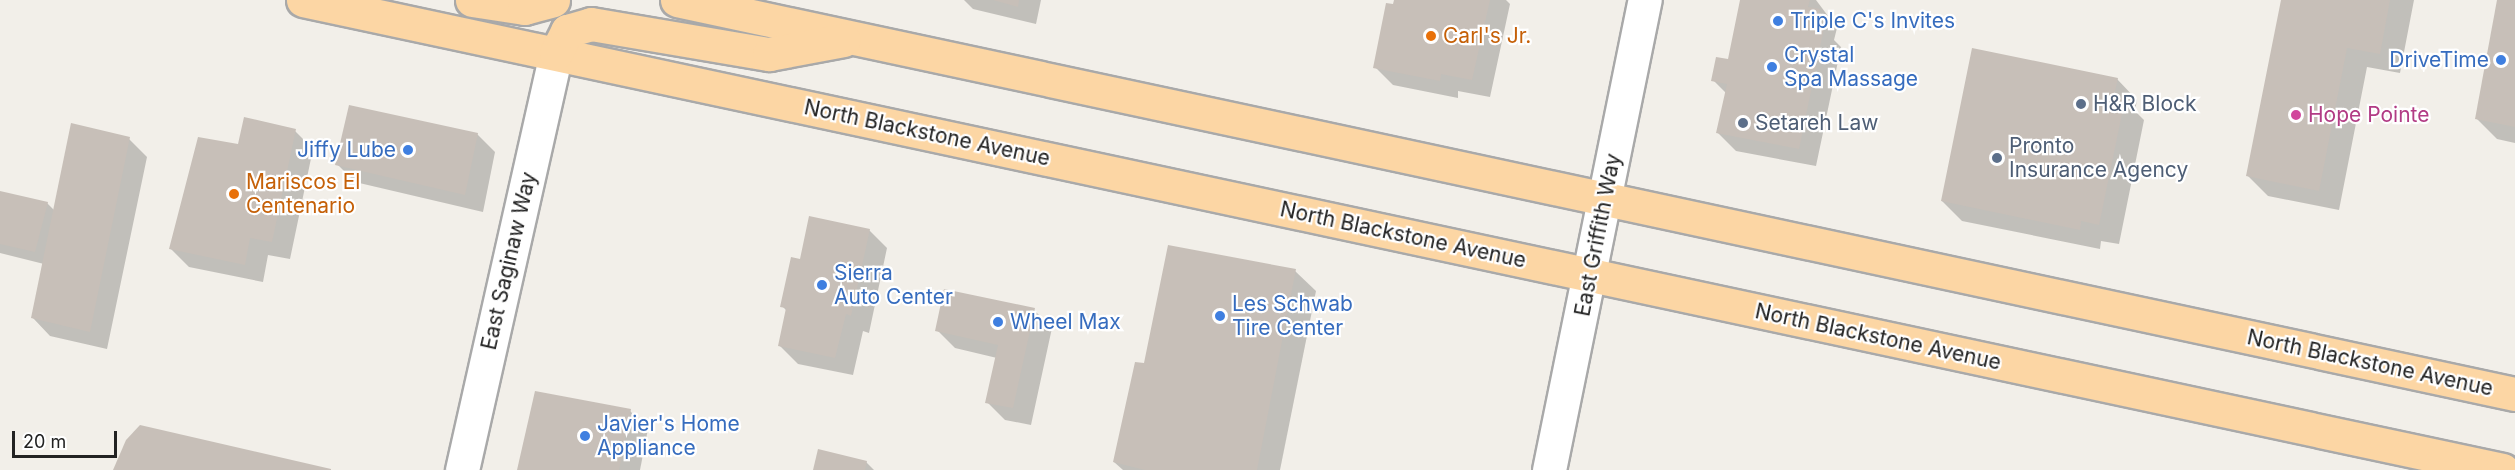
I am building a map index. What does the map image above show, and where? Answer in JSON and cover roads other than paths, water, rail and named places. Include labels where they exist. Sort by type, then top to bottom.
[{"type":"main road","name":"North Blackstone Avenue","points":[[303,0],[360,5],[556,53],[2502,470]]},
{"type":"main road","points":[[472,0],[524,8],[553,0]]},
{"type":"main road","name":"North Blackstone Avenue","points":[[677,0],[2515,394]]},
{"type":"main road","points":[[556,53],[567,32],[591,24],[769,54],[854,38]]},
{"type":"street","name":"East Griffith Way","points":[[1549,470],[1591,275],[1645,0]]},
{"type":"street","name":"East Saginaw Way","points":[[462,470],[556,53]]},
{"type":"place","name":"Triple C's Invites","points":[[1778,21]]},
{"type":"place","name":"Carl's Jr.","points":[[1431,36]]},
{"type":"place","name":"DriveTime","points":[[2501,60]]},
{"type":"place","name":"Crystal Spa Massage","points":[[1772,67]]},
{"type":"place","name":"H&R Block","points":[[2081,104]]},
{"type":"place","name":"Hope Pointe","points":[[2296,115]]},
{"type":"place","name":"Setareh Law","points":[[1743,123]]},
{"type":"place","name":"Jiffy Lube","points":[[408,150]]},
{"type":"place","name":"Pronto Insurance Agency","points":[[1997,158]]},
{"type":"place","name":"Mariscos El Centenario","points":[[234,194]]},
{"type":"place","name":"Sierra Auto Center","points":[[822,285]]},
{"type":"place","name":"Les Schwab Tire Center","points":[[1220,316]]},
{"type":"place","name":"Wheel Max","points":[[998,322]]},
{"type":"place","name":"Javier's Home Appliance","points":[[585,436]]}]
